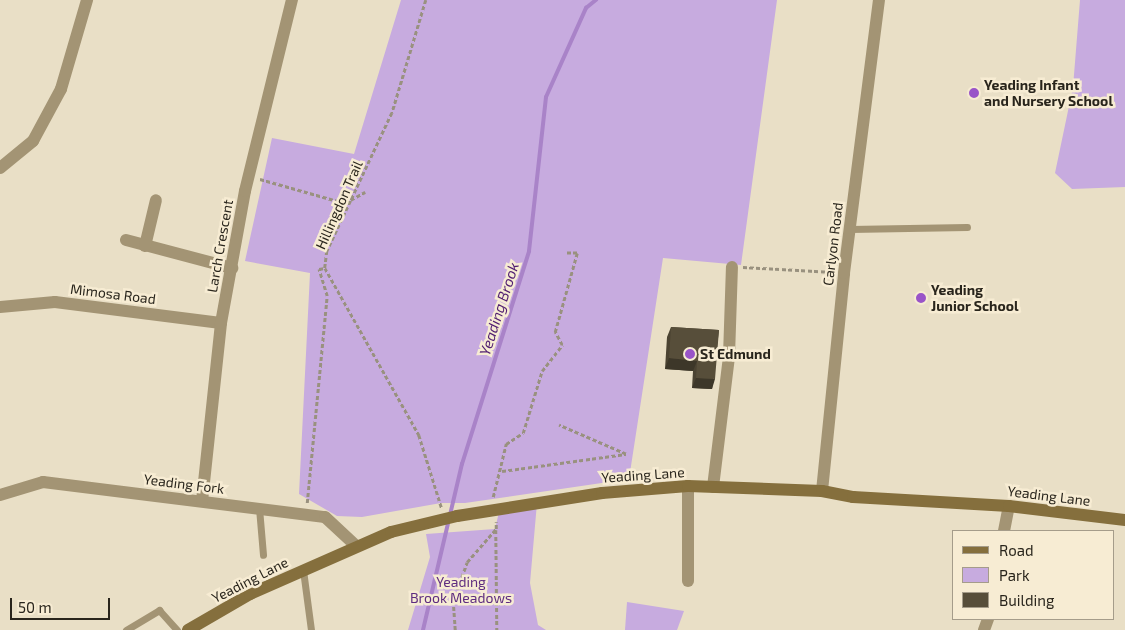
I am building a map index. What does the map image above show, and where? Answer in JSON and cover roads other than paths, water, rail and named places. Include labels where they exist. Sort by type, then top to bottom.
[{"type":"street","points":[[0,168],[33,141],[61,89],[87,0]]},
{"type":"street","name":"Larch Crescent","points":[[202,501],[221,323],[248,176],[292,0]]},
{"type":"street","name":"Carlyon Road","points":[[822,491],[844,273],[879,0]]},
{"type":"street","points":[[145,246],[156,200]]},
{"type":"street","points":[[126,240],[232,268]]},
{"type":"street","points":[[713,487],[729,356],[732,267]]},
{"type":"street","name":"Mimosa Road","points":[[0,306],[55,302],[221,323]]},
{"type":"street","name":"Yeading Fork","points":[[0,495],[43,482],[325,517],[355,545]]},
{"type":"street","points":[[688,486],[688,581]]},
{"type":"street","name":"Yeading Lane","points":[[188,630],[203,626],[303,570],[355,545],[391,532],[457,516],[602,493],[688,486],[822,491],[853,497],[1009,506],[1125,520]]},
{"type":"street","points":[[1004,530],[1009,506]]},
{"type":"lane","points":[[850,228],[967,227]]},
{"type":"lane","points":[[259,508],[263,555]]},
{"type":"lane","points":[[303,570],[311,630]]},
{"type":"lane","points":[[126,630],[159,610],[177,630]]},
{"type":"waterway","name":"Yeading Brook","points":[[423,630],[462,464],[529,251],[546,97],[586,8],[596,0]]},
{"type":"place","name":"Yeading Infant and Nursery School","points":[[974,93]]},
{"type":"place","name":"Yeading Junior School","points":[[921,298]]},
{"type":"place","name":"St Edmund","points":[[690,354]]},
{"type":"park label","name":"Yeading Brook Meadows","points":[[461,590]]}]
